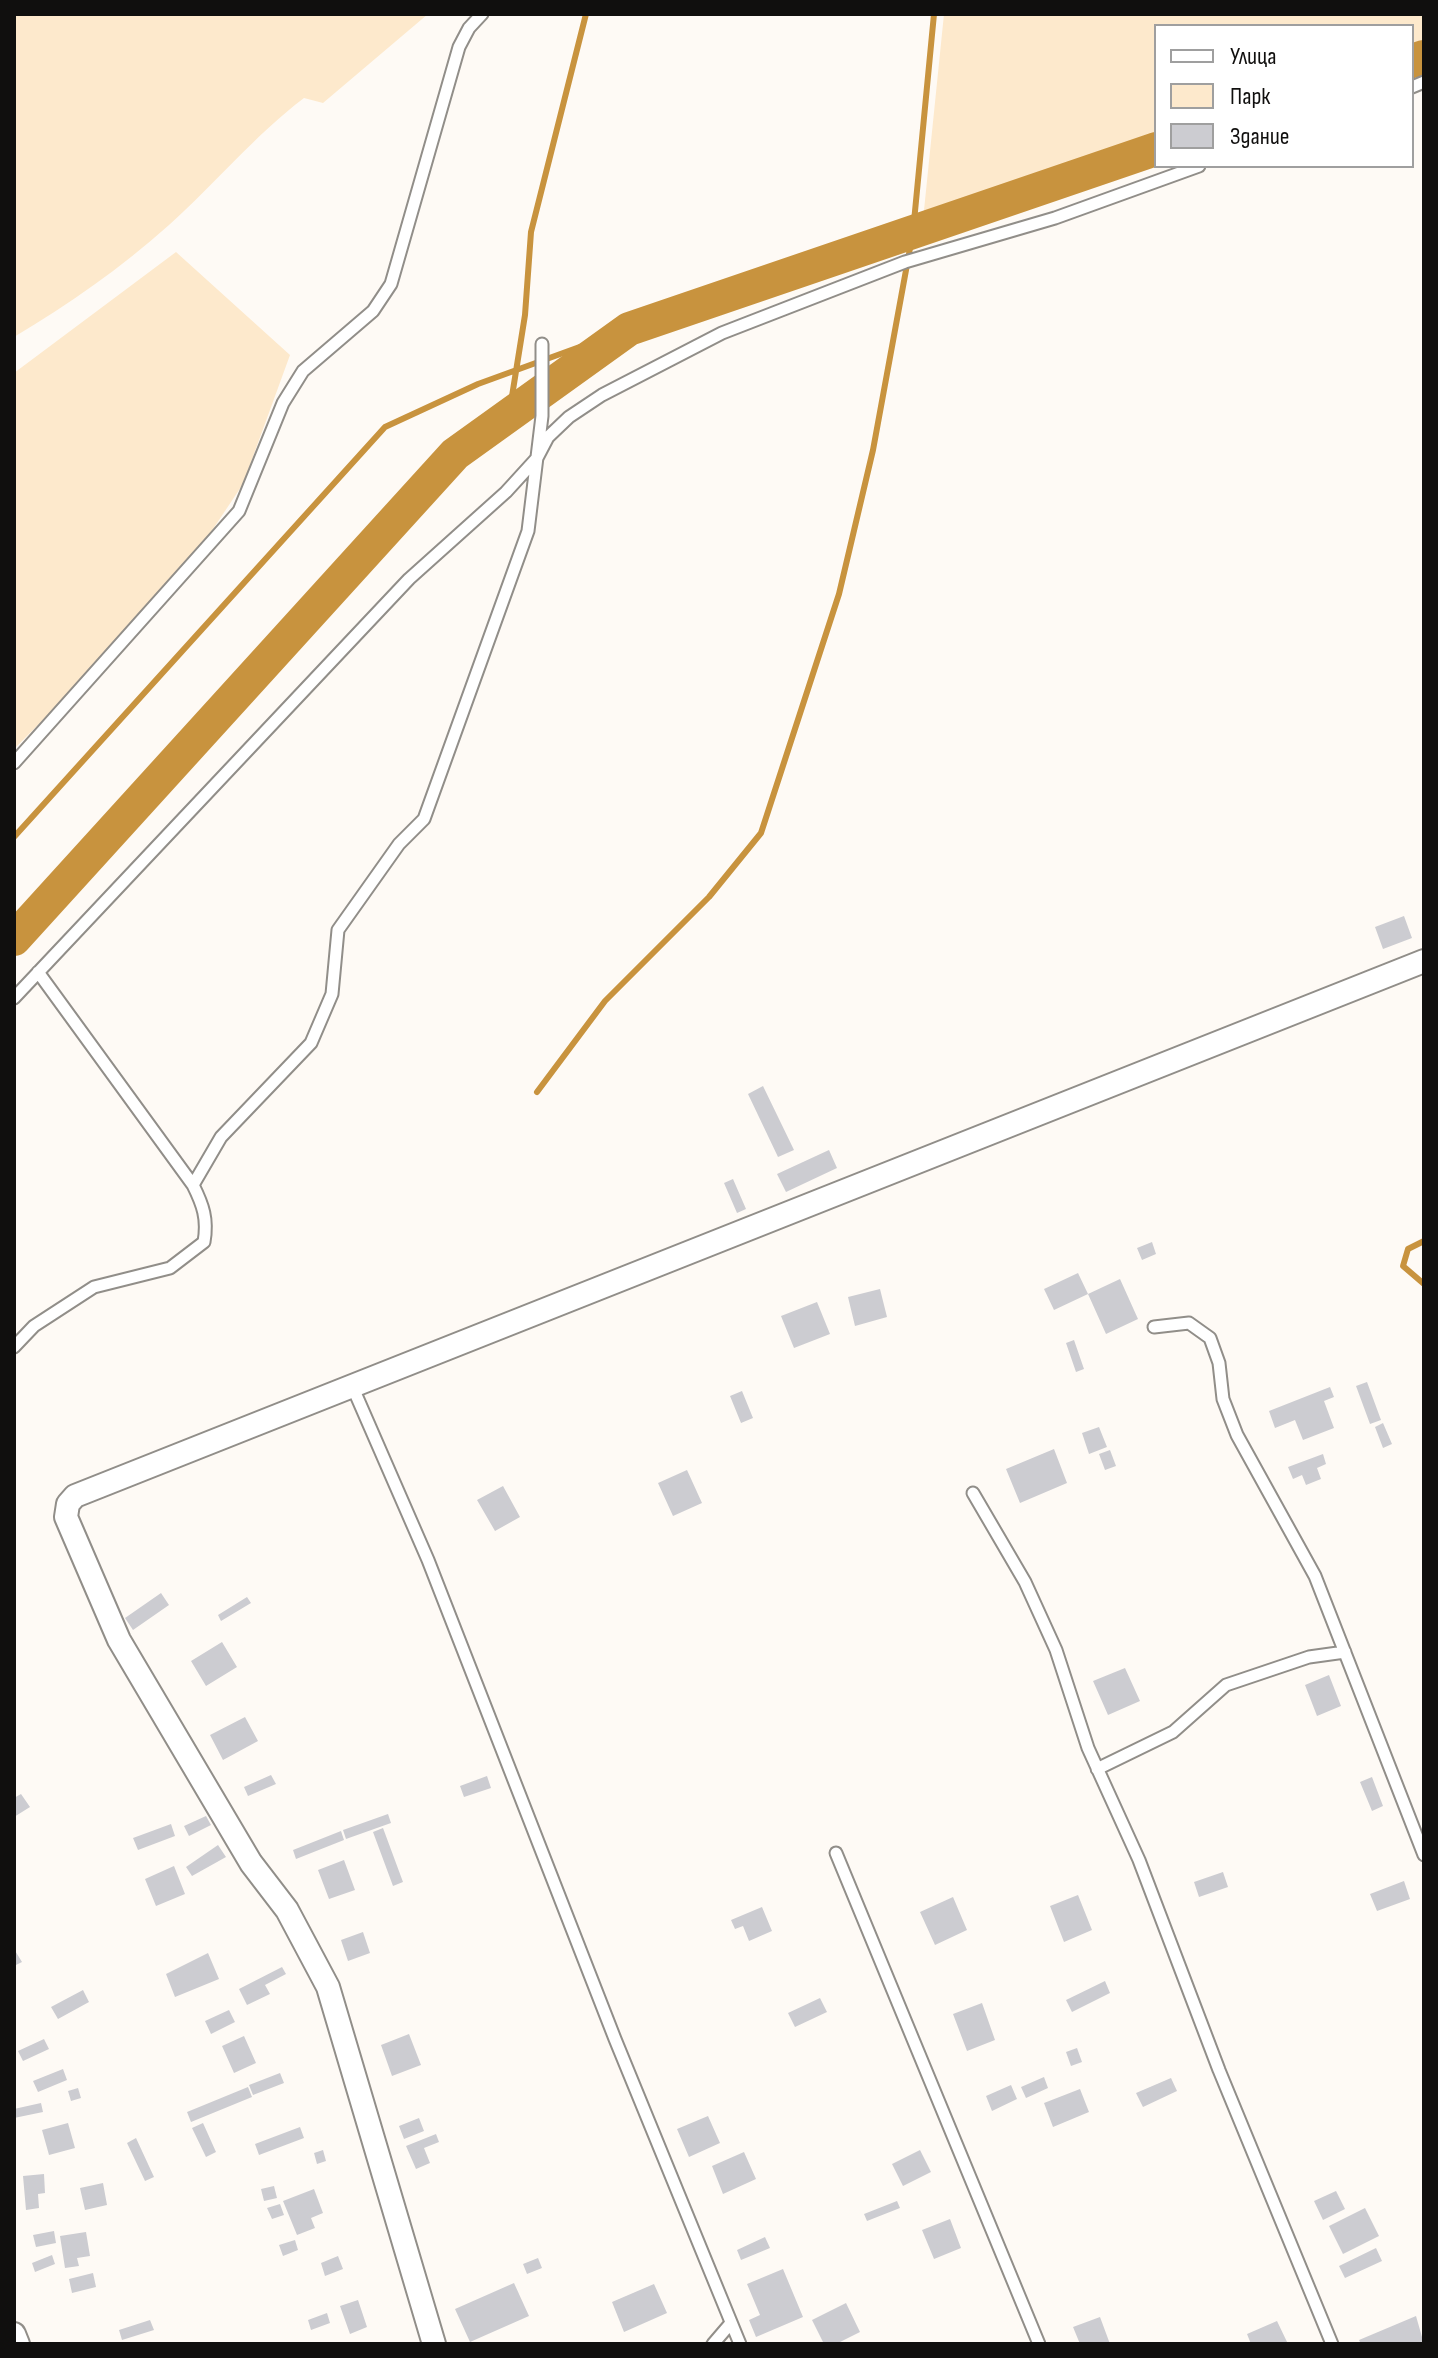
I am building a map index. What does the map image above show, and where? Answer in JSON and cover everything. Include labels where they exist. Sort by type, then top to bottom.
[{"type":"street","points":[[434,2344],[328,1987],[287,1910],[251,1863],[119,1640],[66,1517],[68,1504],[75,1496],[1424,961]]},
{"type":"street","points":[[14,2334],[18,2344]]},
{"type":"lane","points":[[14,763],[239,511],[283,403],[303,371],[373,311],[391,284],[459,47],[469,28],[482,14]]},
{"type":"lane","points":[[14,998],[409,579],[506,492],[537,458],[548,437],[569,417],[641,373],[722,333],[905,262],[1055,218],[1193,168]]},
{"type":"lane","points":[[193,1185],[221,1137],[311,1043],[332,994],[338,930],[399,844],[424,819],[528,531],[542,416],[542,344]]},
{"type":"lane","points":[[14,1347],[34,1326],[94,1287],[170,1268],[204,1242],[205,1210],[193,1185],[38,972]]},
{"type":"lane","points":[[1154,1327],[1189,1323],[1210,1338],[1219,1363],[1223,1399],[1237,1435],[1315,1576],[1424,1855]]},
{"type":"lane","points":[[353,1388],[428,1560],[740,2344]]},
{"type":"lane","points":[[973,1493],[1025,1582],[1056,1650],[1097,1769],[1139,1860],[1219,2070],[1332,2344]]},
{"type":"lane","points":[[1097,1769],[1173,1732],[1226,1685],[1309,1657],[1345,1652]]},
{"type":"lane","points":[[836,1853],[1039,2344]]},
{"type":"lane","points":[[713,2344],[731,2323]]},
{"type":"green space","points":[[14,14],[428,14],[323,103],[304,98],[151,241],[94,285],[14,337]]},
{"type":"green space","points":[[944,14],[1424,14],[1424,45],[1414,48],[1414,24],[1154,24],[1154,140],[923,220]]},
{"type":"green space","points":[[176,252],[290,355],[243,484],[171,592],[14,749],[14,373]]},
{"type":"building","points":[[1404,916],[1412,938],[1383,949],[1375,927]]},
{"type":"building","points":[[763,1086],[794,1150],[778,1157],[748,1094]]},
{"type":"building","points":[[829,1150],[837,1168],[786,1192],[777,1174]]},
{"type":"building","points":[[733,1179],[746,1209],[737,1213],[724,1183]]},
{"type":"building","points":[[1152,1242],[1156,1254],[1142,1260],[1137,1248]]},
{"type":"building","points":[[1078,1273],[1088,1294],[1054,1310],[1044,1289]]},
{"type":"building","points":[[1120,1279],[1138,1319],[1106,1334],[1088,1294]]},
{"type":"building","points":[[880,1289],[887,1317],[855,1326],[848,1297]]},
{"type":"building","points":[[817,1302],[830,1334],[794,1348],[781,1316]]},
{"type":"building","points":[[1074,1340],[1084,1369],[1076,1372],[1066,1343]]},
{"type":"building","points":[[1367,1382],[1381,1420],[1370,1424],[1356,1386]]},
{"type":"building","points":[[1330,1387],[1334,1397],[1324,1401],[1334,1428],[1303,1440],[1295,1420],[1275,1428],[1269,1411]]},
{"type":"building","points":[[742,1391],[753,1418],[741,1423],[730,1396]]},
{"type":"building","points":[[1383,1423],[1392,1444],[1383,1448],[1375,1427]]},
{"type":"building","points":[[1099,1427],[1107,1447],[1089,1454],[1082,1433]]},
{"type":"building","points":[[1054,1449],[1067,1483],[1020,1503],[1006,1469]]},
{"type":"building","points":[[1110,1450],[1116,1466],[1105,1470],[1099,1454]]},
{"type":"building","points":[[1323,1454],[1326,1464],[1317,1468],[1321,1479],[1306,1485],[1302,1475],[1293,1479],[1288,1467]]},
{"type":"building","points":[[687,1470],[702,1503],[673,1516],[658,1483]]},
{"type":"building","points":[[503,1486],[520,1517],[495,1531],[477,1500]]},
{"type":"building","points":[[161,1593],[169,1605],[133,1630],[125,1618]]},
{"type":"building","points":[[247,1597],[251,1603],[221,1621],[218,1615]]},
{"type":"building","points":[[222,1642],[237,1667],[206,1686],[191,1661]]},
{"type":"building","points":[[1125,1668],[1140,1701],[1108,1715],[1093,1681]]},
{"type":"building","points":[[1329,1675],[1341,1706],[1317,1716],[1305,1685]]},
{"type":"building","points":[[245,1717],[258,1741],[223,1760],[210,1735]]},
{"type":"building","points":[[271,1775],[276,1784],[248,1796],[244,1787]]},
{"type":"building","points":[[487,1776],[491,1788],[464,1797],[460,1786]]},
{"type":"building","points":[[1372,1777],[1383,1806],[1372,1811],[1360,1782]]},
{"type":"building","points":[[21,1794],[30,1807],[14,1817],[14,1798]]},
{"type":"building","points":[[388,1814],[391,1823],[346,1839],[343,1830]]},
{"type":"building","points":[[206,1816],[211,1825],[189,1836],[184,1826]]},
{"type":"building","points":[[171,1824],[175,1836],[138,1850],[133,1838]]},
{"type":"building","points":[[383,1828],[403,1882],[393,1886],[373,1832]]},
{"type":"building","points":[[341,1831],[344,1840],[296,1859],[293,1850]]},
{"type":"building","points":[[218,1845],[226,1857],[192,1876],[186,1867]]},
{"type":"building","points":[[344,1860],[355,1890],[329,1899],[318,1870]]},
{"type":"building","points":[[174,1866],[185,1894],[156,1906],[145,1879]]},
{"type":"building","points":[[1223,1872],[1228,1887],[1199,1897],[1194,1882]]},
{"type":"building","points":[[1404,1881],[1410,1899],[1377,1911],[1370,1894]]},
{"type":"building","points":[[1078,1895],[1092,1930],[1064,1942],[1050,1906]]},
{"type":"building","points":[[953,1897],[967,1930],[935,1945],[920,1912]]},
{"type":"building","points":[[762,1907],[772,1931],[749,1941],[743,1926],[735,1929],[731,1920]]},
{"type":"building","points":[[363,1932],[370,1953],[348,1961],[341,1940]]},
{"type":"building","points":[[14,1949],[22,1962],[14,1966]]},
{"type":"building","points":[[208,1953],[219,1979],[175,1997],[166,1974]]},
{"type":"building","points":[[282,1967],[286,1974],[265,1985],[270,1994],[247,2005],[239,1989]]},
{"type":"building","points":[[1105,1981],[1110,1993],[1072,2012],[1066,2000]]},
{"type":"building","points":[[83,1990],[89,2002],[58,2019],[51,2007]]},
{"type":"building","points":[[820,1998],[827,2012],[795,2027],[788,2013]]},
{"type":"building","points":[[982,2003],[995,2040],[967,2051],[953,2014]]},
{"type":"building","points":[[229,2010],[235,2022],[211,2034],[205,2021]]},
{"type":"building","points":[[409,2034],[421,2065],[392,2076],[381,2045]]},
{"type":"building","points":[[244,2036],[256,2063],[234,2073],[222,2046]]},
{"type":"building","points":[[44,2039],[49,2049],[23,2061],[18,2051]]},
{"type":"building","points":[[1077,2048],[1082,2062],[1071,2066],[1066,2052]]},
{"type":"building","points":[[63,2069],[67,2080],[38,2092],[33,2081]]},
{"type":"building","points":[[280,2073],[284,2083],[253,2095],[249,2085]]},
{"type":"building","points":[[1044,2077],[1048,2088],[1026,2098],[1021,2087]]},
{"type":"building","points":[[1171,2078],[1177,2091],[1143,2107],[1136,2093]]},
{"type":"building","points":[[1011,2085],[1017,2099],[992,2111],[986,2096]]},
{"type":"building","points":[[248,2087],[252,2097],[191,2122],[187,2112]]},
{"type":"building","points":[[78,2088],[81,2098],[71,2101],[68,2091]]},
{"type":"building","points":[[1080,2089],[1089,2112],[1053,2127],[1044,2103]]},
{"type":"building","points":[[41,2103],[43,2112],[14,2118],[14,2109]]},
{"type":"building","points":[[708,2116],[720,2143],[689,2157],[677,2129]]},
{"type":"building","points":[[419,2118],[424,2131],[404,2139],[399,2126]]},
{"type":"building","points":[[68,2123],[75,2148],[49,2155],[42,2130]]},
{"type":"building","points":[[203,2123],[216,2152],[206,2157],[192,2128]]},
{"type":"building","points":[[300,2127],[304,2138],[259,2155],[255,2144]]},
{"type":"building","points":[[436,2134],[439,2142],[424,2148],[430,2163],[416,2169],[406,2146]]},
{"type":"building","points":[[136,2138],[154,2177],[145,2181],[127,2143]]},
{"type":"building","points":[[323,2150],[326,2161],[317,2164],[314,2153]]},
{"type":"building","points":[[920,2150],[931,2172],[903,2186],[892,2164]]},
{"type":"building","points":[[744,2152],[756,2179],[723,2194],[712,2166]]},
{"type":"building","points":[[44,2174],[45,2193],[38,2194],[39,2208],[26,2210],[23,2176]]},
{"type":"building","points":[[103,2183],[107,2205],[85,2210],[80,2188]]},
{"type":"building","points":[[274,2186],[277,2198],[264,2201],[261,2189]]},
{"type":"building","points":[[314,2189],[323,2213],[311,2218],[315,2228],[297,2235],[283,2201]]},
{"type":"building","points":[[1336,2191],[1345,2209],[1323,2220],[1314,2201]]},
{"type":"building","points":[[897,2201],[900,2208],[867,2221],[864,2214]]},
{"type":"building","points":[[280,2204],[284,2215],[272,2219],[267,2208]]},
{"type":"building","points":[[1365,2208],[1379,2236],[1343,2254],[1329,2226]]},
{"type":"building","points":[[950,2219],[961,2248],[934,2259],[922,2230]]},
{"type":"building","points":[[54,2231],[56,2243],[36,2247],[33,2235]]},
{"type":"building","points":[[86,2232],[90,2256],[77,2258],[79,2266],[65,2268],[60,2236]]},
{"type":"building","points":[[765,2237],[770,2248],[741,2260],[737,2250]]},
{"type":"building","points":[[295,2240],[298,2250],[283,2256],[279,2245]]},
{"type":"building","points":[[1376,2248],[1382,2261],[1345,2278],[1339,2266]]},
{"type":"building","points":[[52,2255],[55,2264],[35,2272],[32,2263]]},
{"type":"building","points":[[338,2256],[343,2269],[325,2276],[321,2263]]},
{"type":"building","points":[[538,2258],[542,2268],[527,2274],[523,2264]]},
{"type":"building","points":[[783,2269],[803,2317],[756,2337],[749,2320],[760,2315],[747,2284]]},
{"type":"building","points":[[93,2273],[96,2287],[72,2293],[69,2279]]},
{"type":"building","points":[[514,2283],[529,2316],[470,2342],[455,2309]]},
{"type":"building","points":[[654,2284],[667,2313],[624,2332],[612,2302]]},
{"type":"building","points":[[358,2300],[367,2327],[350,2334],[340,2306]]},
{"type":"building","points":[[846,2303],[860,2332],[836,2344],[824,2344],[812,2320]]},
{"type":"building","points":[[327,2313],[330,2323],[311,2330],[308,2320]]},
{"type":"building","points":[[1416,2316],[1424,2344],[1361,2344],[1359,2340]]},
{"type":"building","points":[[1100,2317],[1110,2344],[1080,2344],[1073,2327]]},
{"type":"building","points":[[150,2320],[154,2330],[122,2340],[119,2330]]},
{"type":"building","points":[[1277,2321],[1288,2344],[1251,2344],[1247,2334]]},
{"type":"waterway","points":[[509,415],[525,315],[531,232],[586,14]]},
{"type":"waterway","points":[[537,1092],[605,1001],[709,897],[761,833],[839,594],[873,450],[913,232],[934,14]]},
{"type":"waterway","points":[[1414,60],[1424,57]]},
{"type":"waterway","points":[[14,939],[455,454],[629,329],[1154,150]]},
{"type":"waterway","points":[[14,837],[385,427],[478,384],[629,329]]},
{"type":"waterway","points":[[1424,1241],[1408,1249],[1403,1266],[1424,1284]]}]
